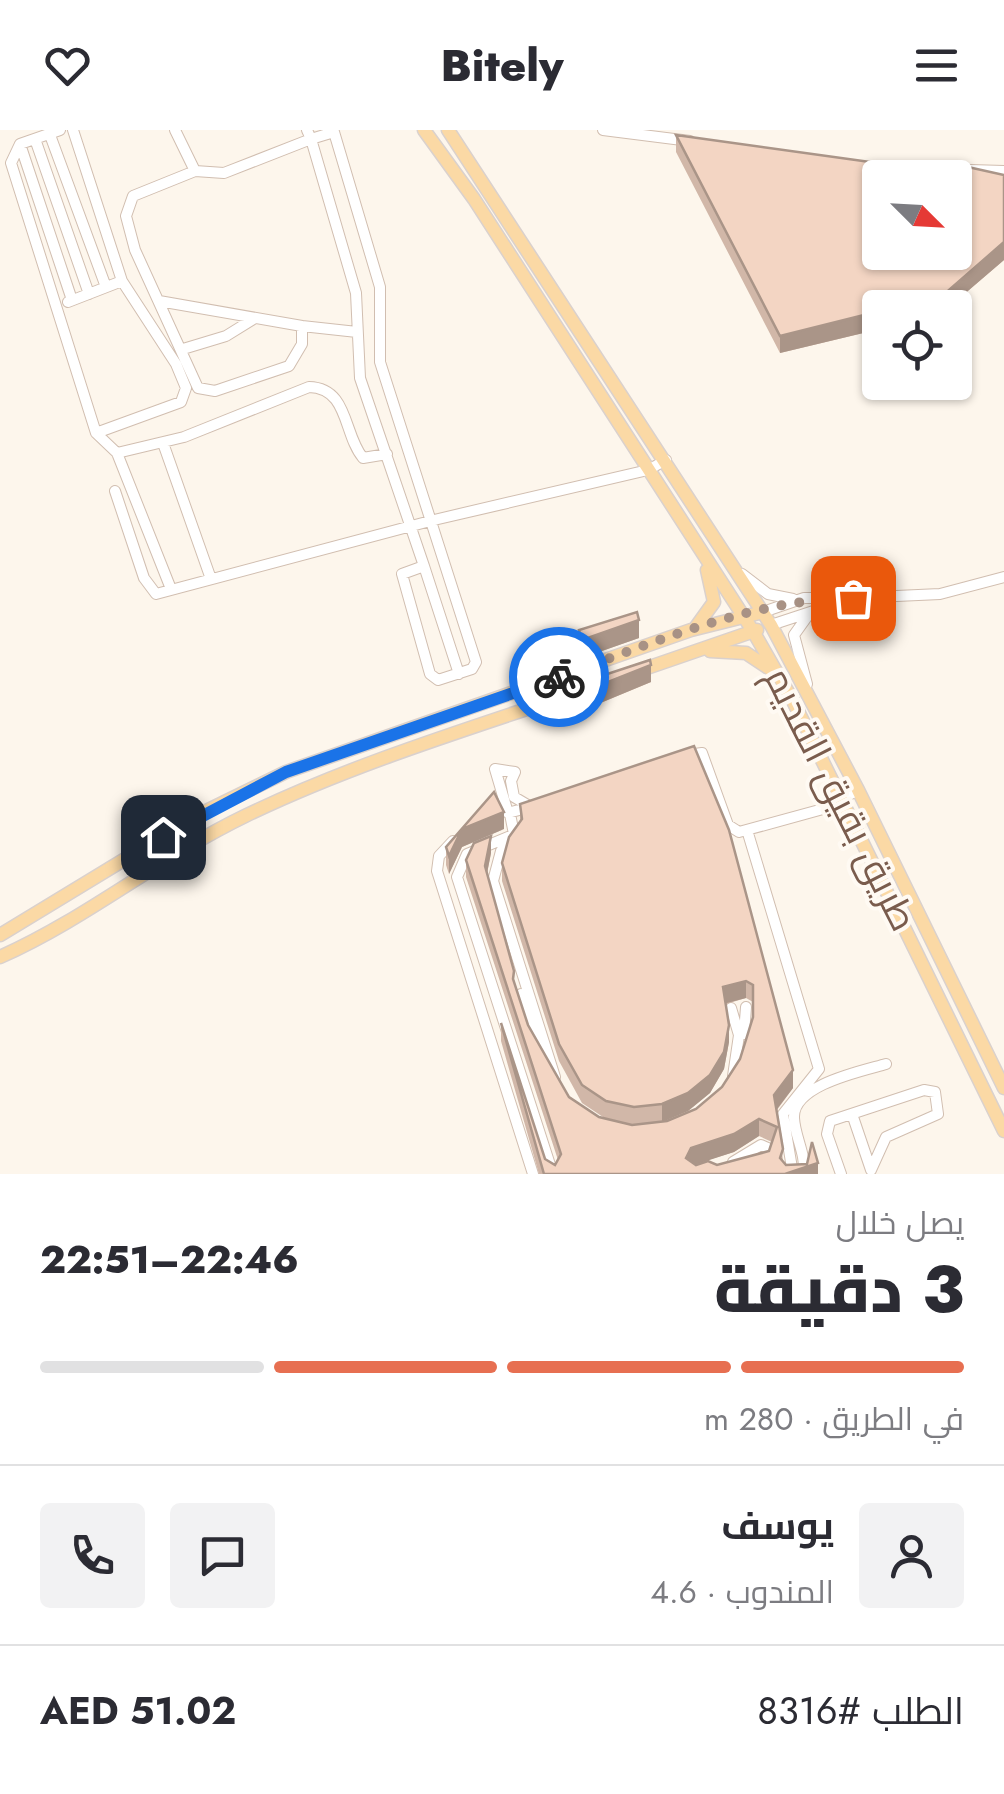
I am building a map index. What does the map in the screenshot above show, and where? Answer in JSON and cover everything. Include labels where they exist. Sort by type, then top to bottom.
[{"type":"main road","name":"طريق بقيق القديم","points":[[424,130],[474,199],[693,535],[784,684],[1004,1131]]},
{"type":"main road","name":"طريق بقيق القديم","points":[[448,130],[767,618],[858,790],[1004,1088]]},
{"type":"main road","points":[[691,630],[711,611],[714,592],[693,535]]},
{"type":"main road","points":[[0,936],[196,816],[286,772],[691,630],[744,616],[767,618]]},
{"type":"main road","points":[[0,957],[101,900],[168,856],[247,815],[324,782],[753,631],[767,618]]},
{"type":"main road","points":[[678,657],[724,649],[746,653],[784,684]]},
{"type":"main road","points":[[482,704],[488,724]]},
{"type":"street","points":[[73,130],[122,281],[176,364],[186,395],[181,402],[96,433]]},
{"type":"street","points":[[175,130],[195,171]]},
{"type":"street","points":[[604,130],[702,143]]},
{"type":"street","points":[[106,287],[70,188],[55,132],[20,144],[11,163],[96,433],[118,454],[171,590]]},
{"type":"street","points":[[302,326],[302,344],[289,366],[214,391],[198,388],[131,240],[127,204],[148,186],[195,171],[224,172],[309,134],[334,132],[379,284],[380,362],[434,520],[476,662],[459,674],[438,680],[430,674],[402,574],[424,566]]},
{"type":"street","points":[[309,134],[356,293],[360,378],[459,674]]},
{"type":"street","points":[[35,140],[89,294]]},
{"type":"street","points":[[20,144],[72,300]]},
{"type":"street","points":[[972,170],[1004,171]]},
{"type":"street","points":[[70,188],[88,181]]},
{"type":"street","points":[[24,203],[53,192]]},
{"type":"street","points":[[58,306],[122,281]]},
{"type":"street","points":[[356,293],[379,284]]},
{"type":"street","points":[[159,301],[357,332]]},
{"type":"street","points":[[183,349],[226,336],[256,318]]},
{"type":"street","points":[[118,454],[163,442],[309,388],[322,388],[338,399],[363,458],[387,454]]},
{"type":"street","points":[[163,442],[211,579]]},
{"type":"street","points":[[114,490],[144,578],[156,594],[434,520],[648,470],[666,460]]},
{"type":"street","points":[[736,570],[768,594],[804,598],[940,594],[1004,577]]},
{"type":"street","points":[[767,618],[804,598]]},
{"type":"street","points":[[767,618],[813,611],[853,598]]},
{"type":"street","points":[[810,695],[794,636],[800,622],[813,611]]},
{"type":"street","points":[[680,757],[702,754],[730,829],[747,830],[823,809],[858,790]]},
{"type":"street","points":[[499,846],[487,883],[527,1016],[562,1095],[493,881],[501,851],[514,834],[495,769],[516,772],[512,792],[532,807]]},
{"type":"street","points":[[489,806],[501,794]]},
{"type":"street","points":[[510,814],[550,800]]},
{"type":"street","points":[[747,830],[819,1070],[783,1114],[792,1168],[789,1174]]},
{"type":"street","points":[[465,831],[440,864],[536,1174]]},
{"type":"street","points":[[514,834],[466,862],[463,878],[555,1174]]},
{"type":"street","points":[[514,834],[467,854],[457,878],[555,1174]]},
{"type":"street","points":[[738,993],[748,999],[746,1007],[744,1060],[728,1092],[739,1052],[728,1000],[738,993]]},
{"type":"street","points":[[731,1008],[738,1011],[746,1007]]},
{"type":"street","points":[[803,1174],[795,1108],[824,1083],[886,1064]]},
{"type":"street","points":[[841,1174],[826,1124],[924,1090],[934,1092],[941,1108],[934,1118],[886,1137],[872,1172]]},
{"type":"street","points":[[852,1114],[872,1172]]},
{"type":"building","points":[[676,135],[862,161],[862,270],[972,270],[949,290],[862,290],[862,316],[780,336]]},
{"type":"building","points":[[972,168],[1004,175],[1004,242],[972,270]]},
{"type":"building","points":[[637,612],[639,620],[582,640],[579,630]]},
{"type":"building","points":[[650,660],[651,665],[598,686],[595,678]]},
{"type":"building","points":[[694,746],[729,830],[793,1070],[774,1095],[783,1149],[780,1158],[786,1165],[807,1164],[812,1142],[818,1163],[785,1174],[544,1174],[501,1023],[545,1159],[555,1165],[561,1154],[466,860],[474,843],[491,836],[485,866],[528,1025],[569,1097],[599,1117],[632,1125],[667,1121],[696,1109],[722,1087],[740,1059],[753,1017],[753,985],[746,981],[723,987],[729,1025],[724,1052],[710,1075],[688,1093],[662,1104],[634,1107],[606,1101],[582,1085],[559,1044],[502,863],[509,837],[522,819],[520,804]],"holes":[[[759,1119],[777,1127],[769,1151],[717,1165],[708,1161],[696,1165],[686,1158],[691,1148],[734,1134]]]},
{"type":"building","points":[[494,792],[504,812],[462,829],[449,856],[446,847]]},
{"type":"way so far","points":[[559,677],[691,630],[804,598],[853,598]]},
{"type":"route","points":[[163,837],[196,816],[286,772],[559,677]]}]
